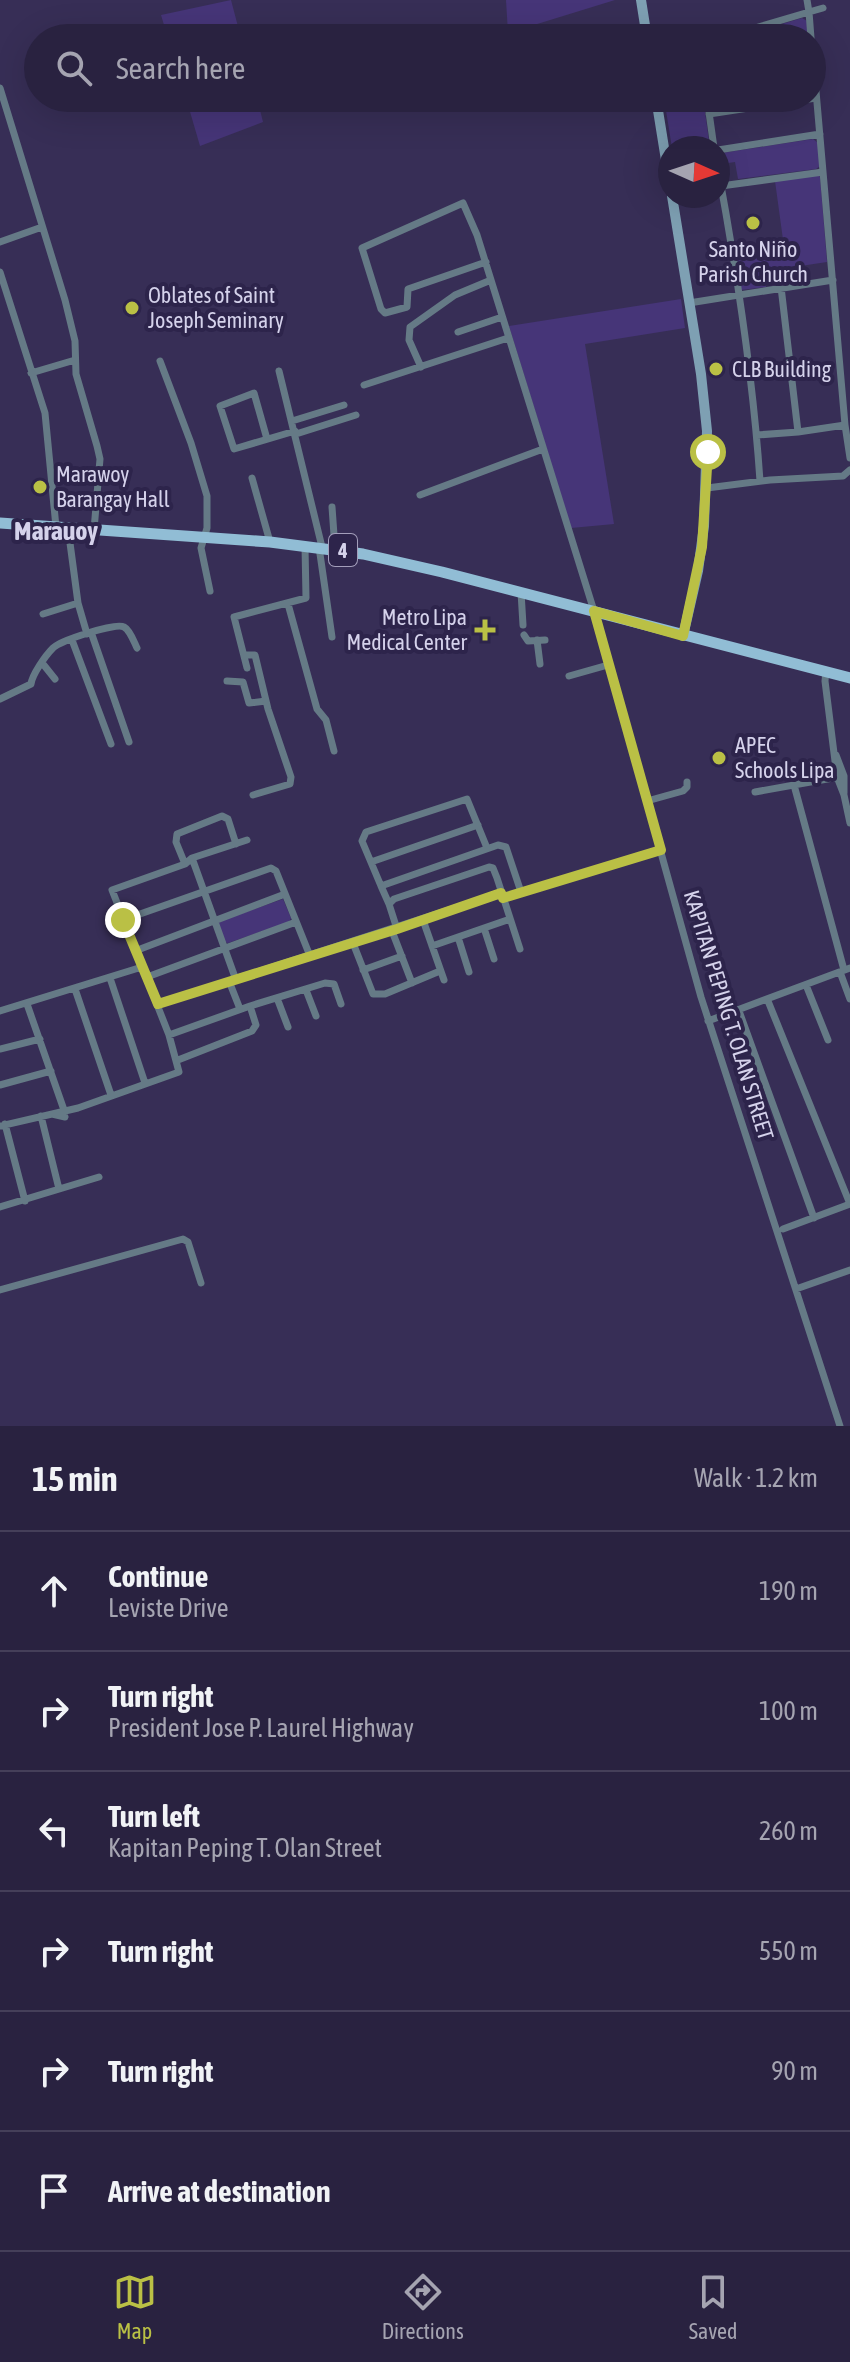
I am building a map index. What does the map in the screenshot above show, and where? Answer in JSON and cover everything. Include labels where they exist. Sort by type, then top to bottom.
[{"type":"main road","points":[[641,0],[645,24]]},
{"type":"main road","points":[[658,112],[662,136]]},
{"type":"main road","points":[[674,208],[706,418],[707,488],[699,562],[680,635]]},
{"type":"main road","points":[[680,635],[702,514],[703,439],[696,354]]},
{"type":"main road","name":"4","points":[[0,523],[335,549],[418,566],[850,678]]},
{"type":"street","points":[[807,0],[810,24]]},
{"type":"street","points":[[768,24],[823,8]]},
{"type":"street","points":[[0,88],[2,104],[65,300],[75,341],[76,374],[100,459],[94,530]]},
{"type":"street","points":[[713,136],[709,114],[722,112]]},
{"type":"street","points":[[818,112],[850,458]]},
{"type":"street","points":[[730,147],[820,134]]},
{"type":"street","points":[[730,185],[823,172]]},
{"type":"street","name":"KAPITAN PEPING T. OLAN STREET","points":[[486,262],[408,289],[407,307],[385,313],[381,309],[362,248],[463,203],[486,262],[594,611],[708,1021],[840,1426]]},
{"type":"street","points":[[724,208],[757,435],[760,481]]},
{"type":"street","points":[[0,242],[42,227]]},
{"type":"street","points":[[0,272],[45,413],[62,528],[78,603],[129,742]]},
{"type":"street","points":[[421,367],[409,340],[410,327],[455,295],[491,280]]},
{"type":"street","points":[[689,303],[833,280]]},
{"type":"street","points":[[781,287],[798,432]]},
{"type":"street","points":[[458,332],[502,317]]},
{"type":"street","points":[[364,385],[508,338]]},
{"type":"street","points":[[31,373],[75,360]]},
{"type":"street","points":[[160,361],[204,485],[207,521],[201,548],[210,591]]},
{"type":"street","points":[[279,371],[296,433],[320,547],[332,637]]},
{"type":"street","points":[[267,439],[254,393],[220,406],[234,449],[356,415]]},
{"type":"street","points":[[292,421],[344,405]]},
{"type":"street","points":[[757,435],[845,425]]},
{"type":"street","points":[[420,495],[543,449]]},
{"type":"street","points":[[707,488],[843,476],[850,470]]},
{"type":"street","points":[[252,478],[270,542]]},
{"type":"street","points":[[332,507],[335,549]]},
{"type":"street","points":[[247,668],[234,617],[306,598],[305,546]]},
{"type":"street","points":[[521,592],[523,625]]},
{"type":"street","points":[[43,614],[78,603]]},
{"type":"street","points":[[288,604],[317,709],[326,720],[334,751]]},
{"type":"street","points":[[0,699],[30,685],[33,673],[43,664],[52,648],[89,633],[115,626],[124,627],[137,648]]},
{"type":"street","points":[[524,635],[528,641],[541,640],[540,664]]},
{"type":"street","points":[[72,640],[111,744]]},
{"type":"street","points":[[244,655],[255,655],[291,782],[253,795]]},
{"type":"street","points":[[43,664],[55,679]]},
{"type":"street","points":[[569,676],[608,665]]},
{"type":"street","points":[[826,671],[836,755],[850,823]]},
{"type":"street","points":[[227,681],[243,682],[250,704],[266,701]]},
{"type":"street","points":[[755,792],[841,776]]},
{"type":"street","points":[[647,801],[683,791],[687,782]]},
{"type":"street","points":[[794,785],[845,970],[850,999]]},
{"type":"street","points":[[412,983],[389,904],[362,841],[366,832],[463,799],[470,800],[487,848]]},
{"type":"street","points":[[236,844],[228,819],[222,816],[177,834],[176,842],[202,891],[224,949],[240,1009]]},
{"type":"street","points":[[371,862],[478,825]]},
{"type":"street","points":[[25,1201],[3,1125],[52,1114],[67,1114],[179,1072],[178,1060],[158,1004],[112,893],[114,888],[247,840]]},
{"type":"street","points":[[381,886],[498,845],[506,847],[521,892]]},
{"type":"street","points":[[158,1004],[423,920],[661,850]]},
{"type":"street","points":[[123,920],[271,868],[276,871],[310,956]]},
{"type":"street","points":[[389,904],[400,897],[493,868],[520,949]]},
{"type":"street","points":[[135,951],[285,894]]},
{"type":"street","points":[[432,946],[510,919]]},
{"type":"street","points":[[423,920],[444,980]]},
{"type":"street","points":[[147,977],[296,922]]},
{"type":"street","points":[[484,928],[494,959]]},
{"type":"street","points":[[458,937],[469,972]]},
{"type":"street","points":[[353,943],[373,994],[385,994],[440,971]]},
{"type":"street","points":[[363,970],[402,956]]},
{"type":"street","points":[[0,1011],[142,967]]},
{"type":"street","points":[[708,1021],[845,970]]},
{"type":"street","points":[[110,978],[145,1083]]},
{"type":"street","points":[[169,1035],[240,1009],[330,983],[334,984],[341,1004]]},
{"type":"street","points":[[806,985],[828,1040]]},
{"type":"street","points":[[75,989],[111,1095]]},
{"type":"street","points":[[306,990],[316,1016]]},
{"type":"street","points":[[277,998],[288,1027]]},
{"type":"street","points":[[768,1001],[850,1204],[783,1229]]},
{"type":"street","points":[[27,1004],[67,1114]]},
{"type":"street","points":[[178,1060],[252,1031],[256,1025],[250,1006]]},
{"type":"street","points":[[739,1011],[814,1218]]},
{"type":"street","points":[[0,1049],[40,1039]]},
{"type":"street","points":[[0,1085],[51,1071]]},
{"type":"street","points":[[41,1116],[59,1189]]},
{"type":"street","points":[[0,1207],[99,1177]]},
{"type":"street","points":[[0,1290],[183,1239],[188,1242],[201,1283]]},
{"type":"street","points":[[796,1289],[850,1270]]},
{"type":"shaded area","points":[[231,0],[237,24],[164,24],[161,15]]},
{"type":"shaded area","points":[[506,0],[615,0],[537,24],[507,24]]},
{"type":"shaded area","points":[[802,18],[807,21],[807,24],[782,24]]},
{"type":"shaded area","points":[[190,112],[260,112],[263,122],[200,146]]},
{"type":"shaded area","points":[[666,112],[705,112],[708,136],[670,136]]},
{"type":"shaded area","points":[[813,139],[818,143],[820,166],[738,179],[735,162],[730,163],[730,152]]},
{"type":"shaded area","points":[[818,175],[827,262],[767,271],[766,287],[741,290],[735,253],[784,247],[775,181]]},
{"type":"shaded area","points":[[681,299],[685,328],[585,344],[614,524],[571,528],[509,326]]},
{"type":"shaded area","points":[[283,899],[291,918],[289,922],[225,942],[218,924],[220,921]]},
{"type":"place","name":"Santo Niño Parish Church","points":[[753,223]]},
{"type":"place","name":"Oblates of Saint Joseph Seminary","points":[[132,308]]},
{"type":"place","name":"CLB Building","points":[[716,369]]},
{"type":"place","name":"Marawoy Barangay Hall","points":[[40,487]]},
{"type":"place","name":"Metro Lipa Medical Center","points":[[485,630]]},
{"type":"place","name":"APEC Schools Lipa","points":[[719,758]]},
{"type":"district","name":"Marauoy","points":[[56,531]]},
{"type":"route","points":[[123,920],[158,1004],[501,893],[503,898],[661,850],[594,611],[683,636],[702,547],[708,452]]}]
